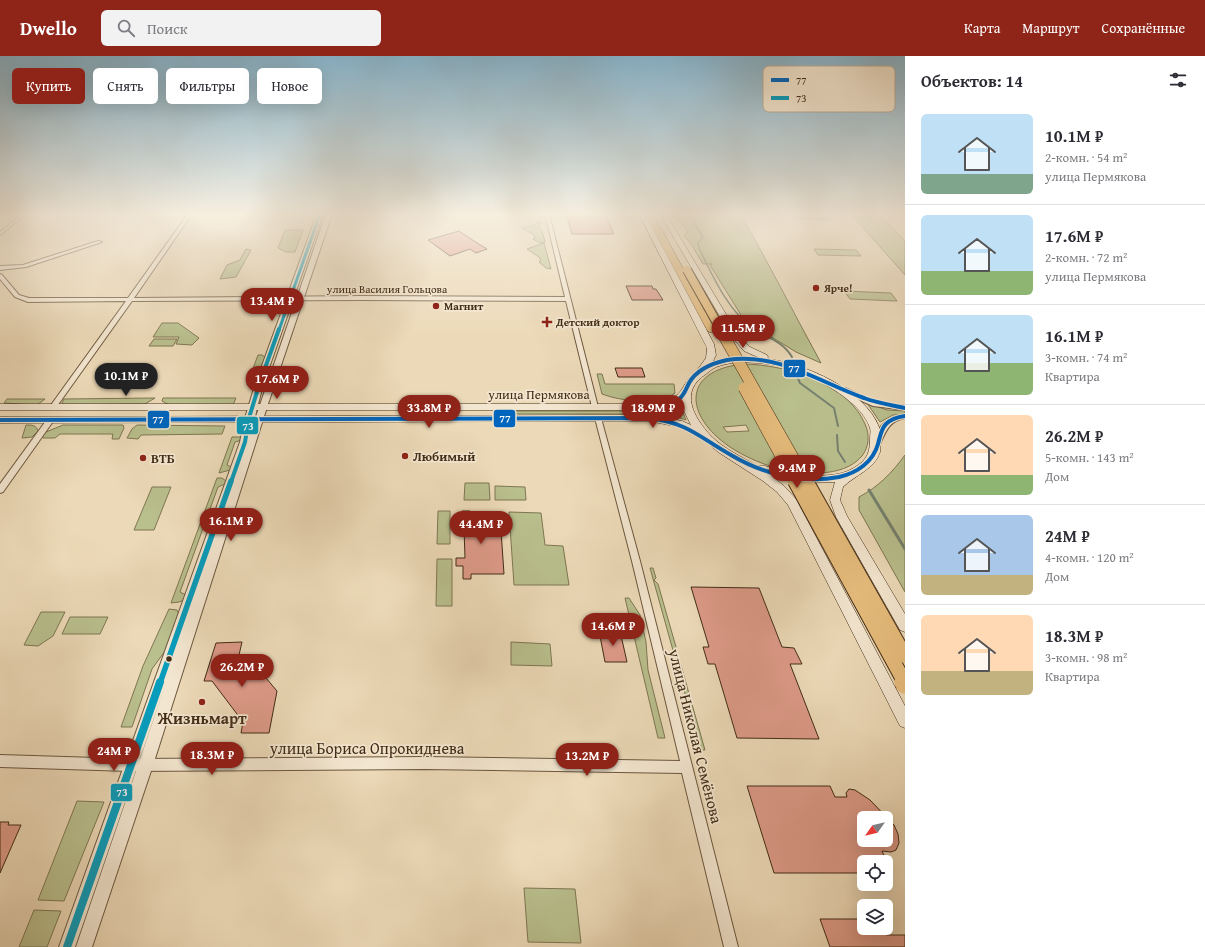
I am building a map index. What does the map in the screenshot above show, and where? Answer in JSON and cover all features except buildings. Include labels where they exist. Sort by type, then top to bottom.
[{"type":"highway","points":[[674,256],[905,656]]},
{"type":"highway","points":[[676,256],[905,684]]},
{"type":"main road","name":"улица Пермякова","points":[[0,407],[662,406],[678,400],[692,380],[709,362],[712,355],[711,347],[664,256]]},
{"type":"main road","points":[[688,256],[740,342],[758,355],[814,374],[833,384],[857,402],[868,416],[875,431],[877,445],[873,457],[869,462],[846,477],[838,485],[835,500],[838,508],[905,626]]},
{"type":"main road","points":[[699,372],[717,363],[738,360],[763,360],[794,367]]},
{"type":"main road","points":[[687,388],[686,403],[689,413],[700,430],[711,441],[773,482],[786,493],[792,502],[905,721]]},
{"type":"main road","name":"улица Пермякова","points":[[0,420],[249,418],[650,418],[667,420],[689,427],[711,441]]},
{"type":"main road","points":[[739,460],[770,472],[805,479],[832,478],[857,471]]},
{"type":"street","points":[[0,268],[20,267],[57,256]]},
{"type":"street","points":[[53,407],[161,256]]},
{"type":"street","points":[[67,947],[244,442],[249,418],[259,385],[305,256]]},
{"type":"street","points":[[84,947],[315,256]]},
{"type":"street","points":[[557,256],[595,407]]},
{"type":"street","name":"улица Василия Гольцова","points":[[0,276],[17,296],[22,299],[568,299]]},
{"type":"street","points":[[833,384],[868,402],[905,408]]},
{"type":"street","points":[[877,445],[881,430],[885,424],[890,420],[905,416]]},
{"type":"street","name":"улица Николая Семёнова","points":[[598,418],[628,529],[731,947]]},
{"type":"street","points":[[0,490],[50,420]]},
{"type":"street","name":"улица Бориса Опрокиднева","points":[[0,761],[130,766],[425,763],[686,767]]},
{"type":"green space","points":[[242,256],[248,256],[236,277],[220,279],[227,265],[240,260]]},
{"type":"green space","points":[[537,256],[547,256],[551,269],[546,268],[539,262],[541,261]]},
{"type":"green space","points":[[698,256],[764,256],[821,363],[796,352],[744,320],[710,265],[712,264],[703,264]]},
{"type":"green space","points":[[888,256],[905,256],[905,275]]},
{"type":"green space","points":[[844,291],[891,293],[897,301],[850,299]]},
{"type":"green space","points":[[162,323],[178,323],[199,338],[192,345],[176,344],[179,337],[153,337]]},
{"type":"green space","points":[[154,339],[177,339],[173,346],[149,346]]},
{"type":"green space","points":[[258,355],[265,357],[255,384],[247,385]]},
{"type":"green space","points":[[744,364],[778,368],[796,372],[830,387],[844,397],[856,409],[865,424],[868,432],[868,441],[862,456],[853,464],[843,469],[821,473],[809,473],[774,467],[751,459],[730,447],[715,435],[704,422],[698,409],[696,396],[700,385],[709,375],[723,368]],"holes":[[[746,425],[749,431],[727,432],[723,427]]]},
{"type":"green space","points":[[597,374],[602,374],[605,384],[674,384],[675,393],[659,400],[650,401],[619,399],[602,394]]},
{"type":"green space","points":[[155,398],[145,404],[64,405],[62,403],[64,399]]},
{"type":"green space","points":[[163,398],[236,398],[233,405],[169,405],[162,401]]},
{"type":"green space","points":[[7,399],[45,399],[37,405],[4,403]]},
{"type":"green space","points":[[867,403],[887,410],[905,411],[905,414],[893,415],[880,422]]},
{"type":"green space","points":[[680,405],[686,420],[671,415],[657,414],[499,414],[499,411],[656,411],[672,409]]},
{"type":"green space","points":[[26,425],[34,426],[38,431],[32,437],[22,438]]},
{"type":"green space","points":[[63,425],[123,425],[124,428],[119,439],[112,439],[113,434],[60,434],[55,438],[43,438],[42,435],[46,432]]},
{"type":"green space","points":[[137,425],[225,426],[222,434],[141,435],[138,439],[127,438],[132,429]]},
{"type":"green space","points":[[232,437],[242,437],[242,440],[235,442],[227,465],[231,467],[230,470],[219,473]]},
{"type":"green space","points":[[905,455],[905,592],[859,510],[859,497],[884,479]]},
{"type":"green space","points":[[217,478],[222,478],[226,481],[225,484],[218,487],[180,592],[186,595],[184,600],[171,603]]},
{"type":"green space","points":[[465,483],[489,483],[490,500],[464,500]]},
{"type":"green space","points":[[495,486],[525,487],[526,500],[495,500]]},
{"type":"green space","points":[[152,487],[171,487],[154,530],[134,530]]},
{"type":"green space","points":[[438,511],[450,511],[450,544],[437,544]]},
{"type":"green space","points":[[509,512],[541,513],[545,545],[563,546],[569,585],[514,585]]},
{"type":"green space","points":[[437,559],[452,559],[452,606],[436,606]]},
{"type":"green space","points":[[650,568],[653,568],[656,578],[654,580],[658,584],[678,654],[674,654]]},
{"type":"green space","points":[[625,598],[629,598],[640,615],[646,642],[648,670],[665,738],[658,738]]},
{"type":"green space","points":[[169,609],[177,610],[179,614],[165,651],[152,669],[132,727],[121,727],[143,666]]},
{"type":"green space","points":[[41,612],[65,612],[53,636],[38,646],[24,645]]},
{"type":"green space","points":[[70,617],[108,617],[100,634],[62,634]]},
{"type":"green space","points":[[511,642],[550,644],[552,666],[511,665]]},
{"type":"green space","points":[[676,662],[680,662],[705,750],[701,750]]},
{"type":"green space","points":[[77,801],[104,802],[64,901],[38,900]]},
{"type":"green space","points":[[524,888],[575,889],[581,943],[528,942]]},
{"type":"green space","points":[[34,910],[61,911],[47,947],[19,947]]},
{"type":"waterway","points":[[703,256],[730,305],[738,315],[756,330]]},
{"type":"waterway","points":[[755,329],[780,344],[792,357]]},
{"type":"waterway","points":[[796,374],[800,383],[834,408],[838,426]]},
{"type":"waterway","points":[[837,435],[838,451],[845,462]]},
{"type":"waterway","points":[[869,490],[905,549]]},
{"type":"transit line","name":"73","points":[[67,947],[245,442],[249,418],[259,385],[305,256]]},
{"type":"transit line","name":"77","points":[[636,407],[658,406],[673,403],[682,396],[691,380],[701,370],[722,361],[743,359],[786,365],[806,372],[864,398],[905,408]]},
{"type":"transit line","name":"77","points":[[0,420],[649,418],[674,422],[693,430],[731,455],[756,468],[783,476],[811,480],[839,477],[858,470],[872,457],[878,444],[882,429],[886,424],[894,419],[905,416]]},
{"type":"place","name":"Ярче!","points":[[816,288]]},
{"type":"place","name":"Магнит","points":[[436,306]]},
{"type":"place","name":"Детский доктор","points":[[547,322]]},
{"type":"place","name":"Любимый","points":[[405,456]]},
{"type":"place","name":"ВТБ","points":[[143,458]]},
{"type":"place","name":"Жизньмарт","points":[[202,702]]}]
